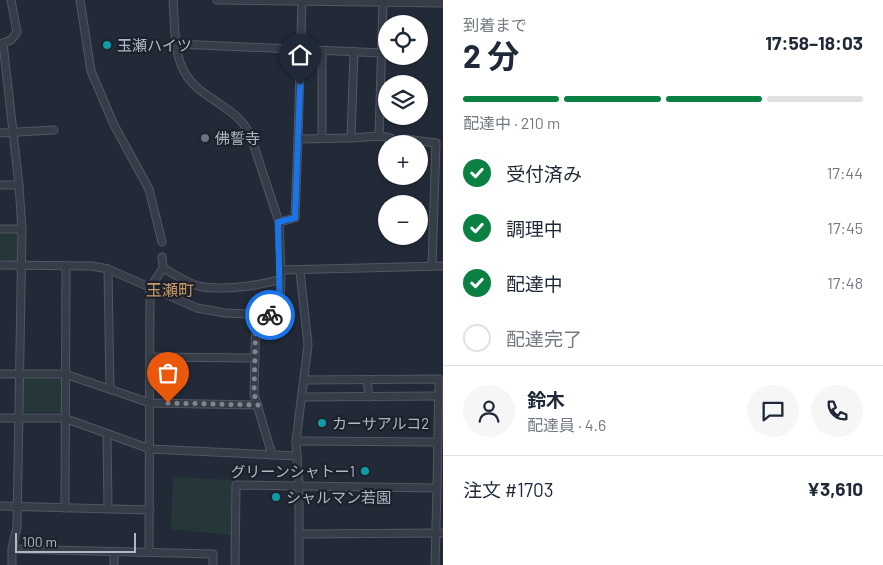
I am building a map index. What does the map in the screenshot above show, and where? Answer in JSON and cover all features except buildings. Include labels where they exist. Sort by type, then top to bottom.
[{"type":"street","points":[[11,0],[18,32],[11,40],[2,43],[14,133],[22,229],[18,506],[17,527],[12,549],[12,565]]},
{"type":"street","points":[[80,0],[91,71],[114,124],[148,188],[162,242]]},
{"type":"street","points":[[0,265],[92,266],[108,269],[150,288],[210,311],[271,315],[280,312],[281,270],[278,222],[246,126],[192,83],[184,71],[178,44],[173,0]]},
{"type":"street","points":[[217,0],[443,3]]},
{"type":"street","points":[[278,222],[295,218],[302,1]]},
{"type":"street","points":[[383,3],[383,15]]},
{"type":"street","points":[[178,44],[378,53]]},
{"type":"street","points":[[322,50],[322,137]]},
{"type":"street","points":[[351,138],[354,52]]},
{"type":"street","points":[[379,135],[382,65]]},
{"type":"street","points":[[0,89],[8,89]]},
{"type":"street","points":[[0,133],[54,130]]},
{"type":"street","points":[[298,139],[378,136]]},
{"type":"street","points":[[428,142],[436,143],[439,159],[432,266]]},
{"type":"street","points":[[0,185],[19,184]]},
{"type":"street","points":[[0,229],[22,229]]},
{"type":"street","points":[[148,552],[150,510],[150,288],[162,268],[162,257]]},
{"type":"street","points":[[65,508],[66,266]]},
{"type":"street","points":[[281,270],[443,266]]},
{"type":"street","points":[[162,268],[196,285],[206,287],[264,285],[281,279]]},
{"type":"street","points":[[108,269],[110,389]]},
{"type":"street","points":[[299,565],[299,486],[296,441],[308,345],[300,271]]},
{"type":"street","points":[[256,314],[254,394],[272,455]]},
{"type":"street","points":[[150,357],[255,358]]},
{"type":"street","points":[[0,374],[66,374],[150,403],[258,405]]},
{"type":"street","points":[[305,380],[439,379],[436,442],[436,488],[439,533],[435,565]]},
{"type":"street","points":[[367,381],[369,397]]},
{"type":"street","points":[[302,397],[438,396]]},
{"type":"street","points":[[0,418],[64,418],[150,449],[297,456]]},
{"type":"street","points":[[106,434],[108,508]]},
{"type":"street","points":[[296,441],[436,442]]},
{"type":"street","points":[[235,565],[236,485],[436,488]]},
{"type":"street","points":[[0,506],[150,510]]},
{"type":"street","points":[[299,534],[439,533]]},
{"type":"street","points":[[12,549],[213,554],[213,565]]},
{"type":"street","points":[[114,552],[114,565]]},
{"type":"shaded area","points":[[0,232],[16,232],[19,235],[19,258],[16,261],[0,260]]},
{"type":"shaded area","points":[[23,375],[64,375],[64,412],[23,412]]},
{"type":"shaded area","points":[[173,477],[233,480],[232,535],[171,529]]},
{"type":"way so far","points":[[168,403],[258,405],[254,394],[256,314],[270,315]]},
{"type":"place","name":"玉瀬ハイツ","points":[[107,45]]},
{"type":"place","name":"佛誓寺","points":[[205,138]]},
{"type":"place","name":"カーサアルコ2","points":[[322,423]]},
{"type":"place","name":"グリーンシャトー1","points":[[365,471]]},
{"type":"place","name":"シャルマン若園","points":[[276,497]]},
{"type":"district","name":"玉瀬町","points":[[170,289]]},
{"type":"route","points":[[270,315],[280,312],[281,270],[278,222],[290,221],[295,218],[300,85]]}]
